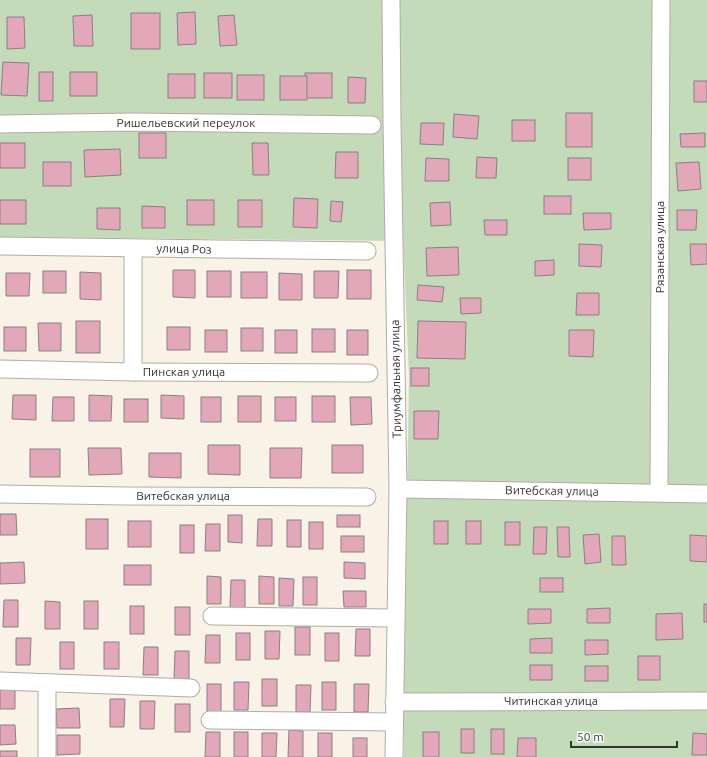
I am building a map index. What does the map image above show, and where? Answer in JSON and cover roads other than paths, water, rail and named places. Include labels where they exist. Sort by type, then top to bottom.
[{"type":"street","name":"Триумфальная улица","points":[[391,0],[398,488],[394,757]]},
{"type":"street","name":"Рязанская улица","points":[[659,494],[661,0]]},
{"type":"street","name":"Ришельевский переулок","points":[[0,124],[132,122],[372,125]]},
{"type":"street","name":"улица Роз","points":[[0,246],[367,251]]},
{"type":"street","points":[[133,248],[133,372]]},
{"type":"street","name":"Пинская улица","points":[[0,369],[369,374]]},
{"type":"street","name":"Витебская улица","points":[[398,488],[707,494]]},
{"type":"street","name":"Витебская улица","points":[[0,494],[367,497]]},
{"type":"street","points":[[212,616],[396,618]]},
{"type":"street","points":[[0,681],[191,688]]},
{"type":"street","points":[[47,683],[47,757]]},
{"type":"street","name":"Читинская улица","points":[[394,702],[707,701]]},
{"type":"street","points":[[210,720],[394,722]]}]
